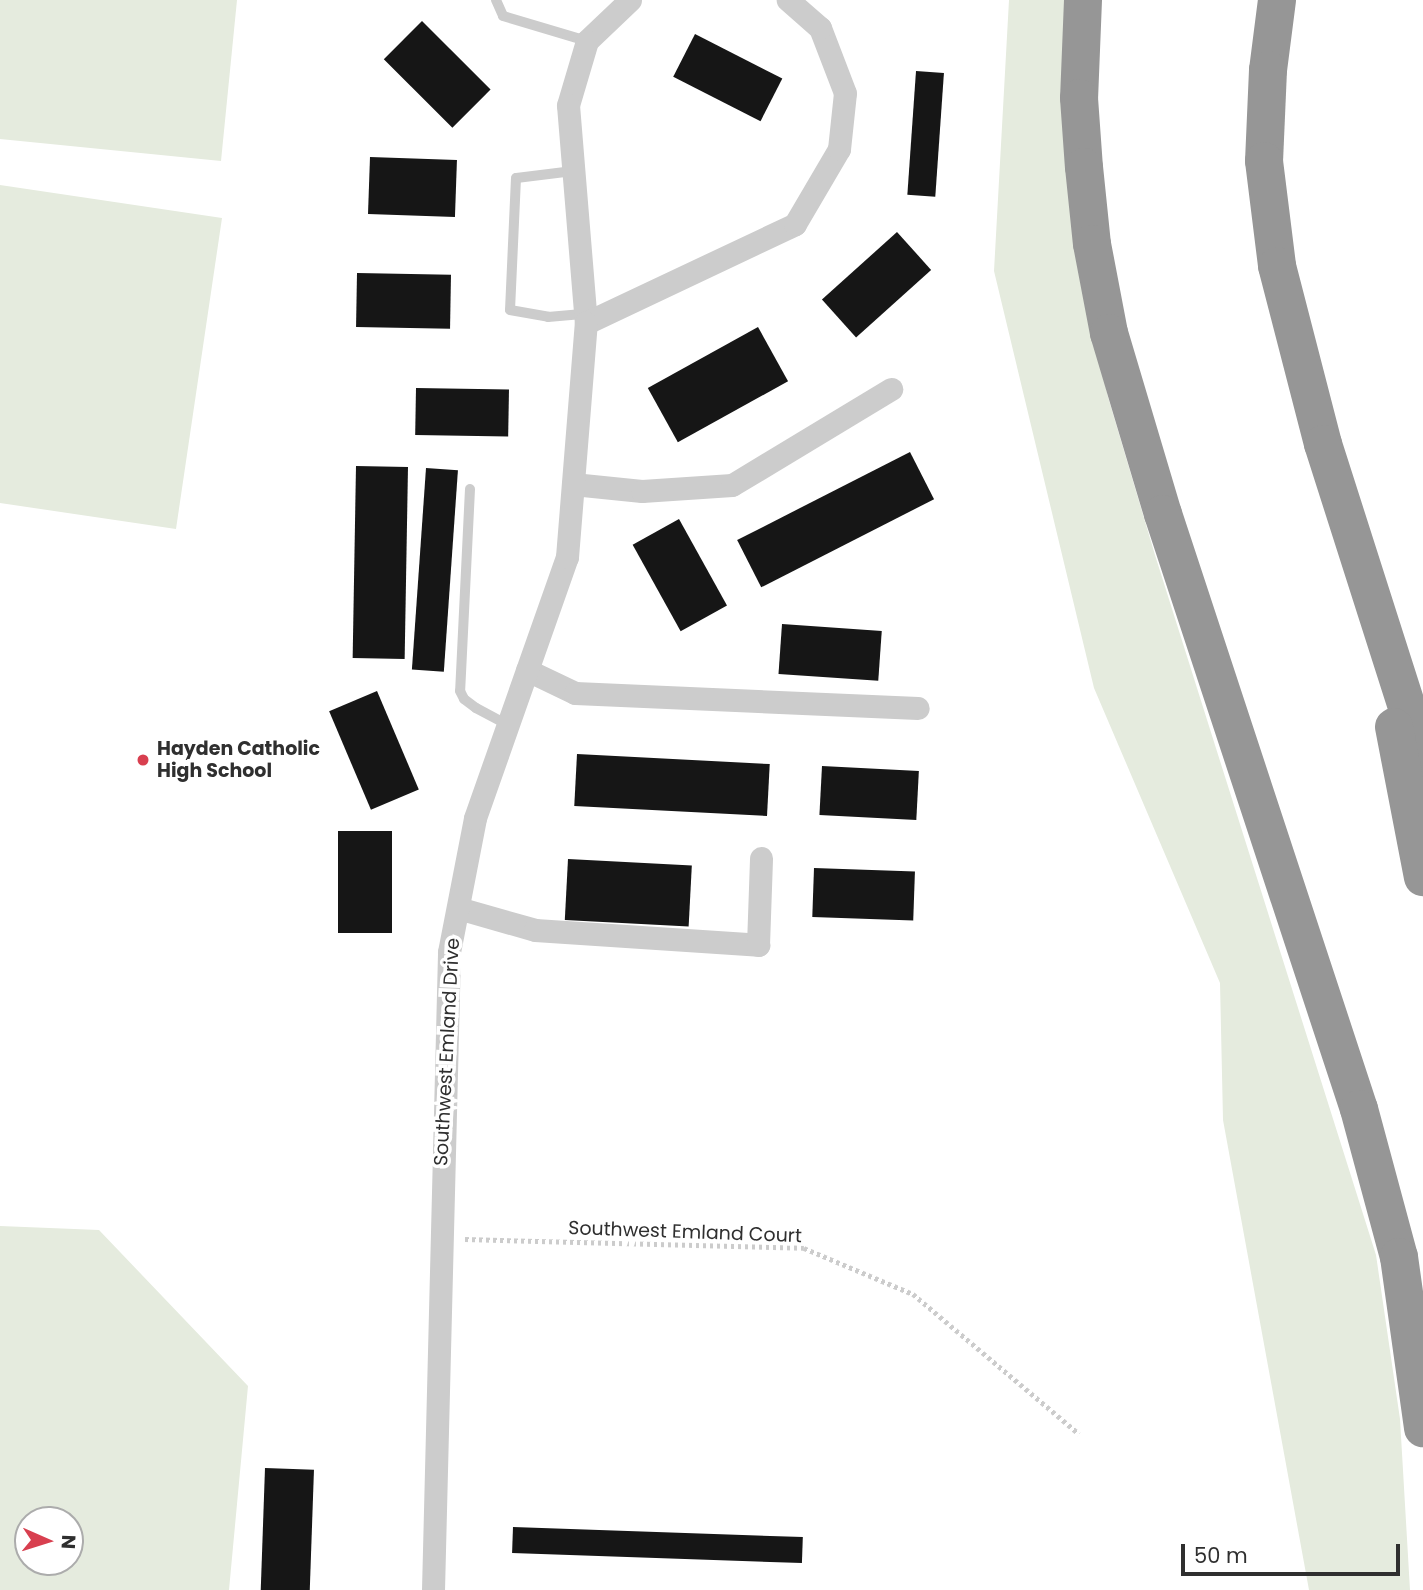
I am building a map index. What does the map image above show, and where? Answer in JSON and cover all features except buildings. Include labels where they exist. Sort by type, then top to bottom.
[{"type":"highway","points":[[1083,0],[1079,98],[1084,167],[1092,244],[1109,333],[1163,514],[1359,1109],[1399,1257],[1423,1428]]},
{"type":"highway","points":[[1277,0],[1268,70],[1264,161],[1277,266],[1323,444],[1423,758]]},
{"type":"highway","points":[[1350,534],[1371,637],[1401,753],[1423,877]]},
{"type":"street","points":[[586,41],[630,0]]},
{"type":"street","points":[[586,319],[795,224],[839,149],[845,93],[820,28],[788,0]]},
{"type":"street","name":"Southwest Emland Drive","points":[[433,1590],[439,1238],[449,953],[475,818],[567,558],[586,319],[568,105],[586,41]]},
{"type":"street","points":[[573,484],[642,491],[732,485],[891,389]]},
{"type":"street","points":[[527,670],[575,693],[918,708]]},
{"type":"street","points":[[458,908],[535,930],[758,946],[761,858]]},
{"type":"lane","points":[[496,0],[503,16],[586,41]]},
{"type":"lane","points":[[573,171],[516,178],[510,310],[548,317],[586,319]]},
{"type":"lane","points":[[470,489],[460,691],[464,699],[476,708],[508,725]]},
{"type":"path","name":"Southwest Emland Court","points":[[439,1238],[804,1248],[913,1294],[1079,1434]]},
{"type":"shaded area","points":[[0,0],[237,0],[221,161],[0,139]]},
{"type":"shaded area","points":[[1009,0],[1068,0],[1083,288],[1108,397],[1155,555],[1376,1255],[1400,1419],[1410,1590],[1309,1590],[1223,1120],[1220,983],[1094,688],[994,271]]},
{"type":"shaded area","points":[[0,185],[222,218],[176,529],[0,503]]},
{"type":"shaded area","points":[[0,1226],[99,1230],[248,1386],[229,1590],[0,1590]]},
{"type":"place","name":"Hayden Catholic High School","points":[[143,760]]}]
